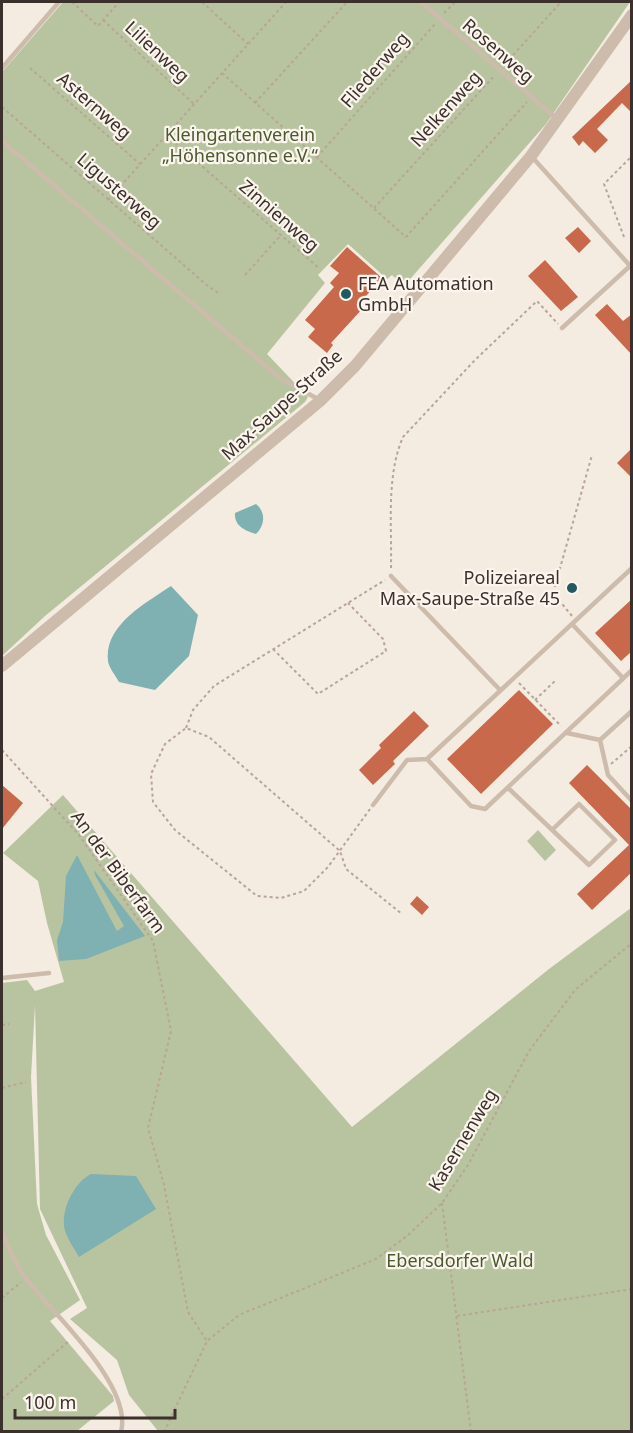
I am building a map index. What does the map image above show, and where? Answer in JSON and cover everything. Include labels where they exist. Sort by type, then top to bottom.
[{"type":"street","name":"Max-Saupe-Straße","points":[[2,666],[320,400],[355,366],[531,156],[632,15]]},
{"type":"lane","points":[[2,68],[59,2]]},
{"type":"lane","name":"Rosenweg","points":[[421,2],[558,120]]},
{"type":"lane","points":[[2,141],[281,379],[320,400]]},
{"type":"lane","points":[[531,156],[631,267],[562,328]]},
{"type":"lane","points":[[373,805],[407,760],[427,759],[632,568]]},
{"type":"lane","points":[[391,576],[500,690]]},
{"type":"lane","points":[[572,624],[623,678]]},
{"type":"lane","points":[[427,759],[471,806],[485,809],[632,670]]},
{"type":"lane","points":[[600,740],[632,711]]},
{"type":"lane","points":[[567,733],[600,740]]},
{"type":"lane","points":[[600,740],[608,775],[632,801]]},
{"type":"lane","points":[[508,788],[589,865],[615,840],[579,804],[552,829]]},
{"type":"lane","points":[[2,978],[49,973]]},
{"type":"lane","points":[[2,1231],[25,1278],[74,1336],[111,1385],[122,1412],[121,1431]]},
{"type":"path","points":[[72,2],[98,26],[119,2]]},
{"type":"path","points":[[202,2],[248,44]]},
{"type":"path","points":[[108,200],[286,2]]},
{"type":"path","points":[[255,103],[347,2]]},
{"type":"path","name":"Fliederweg","points":[[317,158],[455,2]]},
{"type":"path","name":"Nelkenweg","points":[[374,208],[561,2]]},
{"type":"path","name":"Lilienweg","points":[[103,20],[194,104]]},
{"type":"path","name":"Asternweg","points":[[30,68],[140,164]]},
{"type":"path","points":[[222,73],[406,237],[531,97]]},
{"type":"path","name":"Ligusterweg","points":[[2,107],[209,287],[220,294]]},
{"type":"path","name":"Zinnienweg","points":[[166,135],[320,269]]},
{"type":"path","points":[[624,237],[604,184],[632,156]]},
{"type":"path","points":[[245,275],[281,235]]},
{"type":"path","points":[[373,805],[340,852],[304,891],[281,898],[257,896],[174,830],[153,802],[151,774],[165,744],[186,728],[193,710],[214,686],[391,576],[393,472],[396,452],[403,437],[474,360],[537,301],[562,328]]},
{"type":"path","points":[[560,604],[553,593],[592,455]]},
{"type":"path","points":[[273,649],[318,694],[360,669],[386,651],[383,639],[348,603]]},
{"type":"path","points":[[514,677],[567,733]]},
{"type":"path","points":[[535,700],[556,680]]},
{"type":"path","points":[[186,728],[209,736],[340,852],[346,869],[402,914]]},
{"type":"path","points":[[605,766],[613,763],[632,746]]},
{"type":"path","name":"An der Biberfarm","points":[[2,750],[79,836],[153,941],[171,1031],[148,1128],[164,1185],[188,1312],[207,1341]]},
{"type":"path","name":"Kasernenweg","points":[[164,1431],[207,1341],[239,1315],[376,1258],[407,1236],[442,1203],[468,1165],[529,1051],[575,990],[632,943]]},
{"type":"path","points":[[2,1025],[9,1024]]},
{"type":"path","points":[[2,1088],[26,1082]]},
{"type":"path","points":[[442,1203],[471,1431]]},
{"type":"path","points":[[2,1298],[25,1278]]},
{"type":"path","points":[[457,1316],[632,1289]]},
{"type":"path","points":[[2,1399],[74,1336]]},
{"type":"green space","name":"Kleingartenverein „Höhensonne e.V.“","points":[[63,2],[630,2],[546,124],[404,286],[392,275],[387,279],[348,244],[318,275],[325,283],[267,354],[308,397],[305,402],[45,616],[2,656],[2,72]]},
{"type":"green space","name":"Ebersdorfer Wald","points":[[63,795],[352,1127],[549,969],[631,908],[631,1431],[158,1431],[129,1395],[117,1360],[70,1319],[87,1308],[40,1209],[35,1005],[31,1077],[37,1204],[46,1235],[80,1300],[50,1321],[113,1396],[114,1401],[77,1431],[2,1431],[2,983],[27,980],[35,991],[64,982],[38,881],[3,853]]},
{"type":"green space","points":[[538,830],[556,850],[545,861],[527,841]]},
{"type":"water","points":[[256,504],[263,519],[256,534],[238,525],[235,513]]},
{"type":"water","points":[[171,586],[198,615],[189,656],[155,690],[119,682],[108,661],[113,636],[129,616]]},
{"type":"water","points":[[77,855],[117,931],[124,926],[94,870],[145,936],[86,959],[59,961],[57,940],[63,922],[66,876]]},
{"type":"water","points":[[91,1174],[136,1176],[156,1209],[79,1257],[66,1234],[65,1211],[75,1189]]},
{"type":"building","points":[[632,80],[632,113],[622,103],[597,129],[608,140],[595,153],[583,141],[579,146],[572,137]]},
{"type":"building","points":[[578,227],[591,241],[579,253],[565,238]]},
{"type":"building","name":"FEA Automation GmbH","points":[[347,247],[382,278],[366,296],[372,302],[366,309],[364,307],[331,343],[333,345],[327,353],[308,337],[315,329],[305,320],[334,287],[330,283],[339,273],[330,266]]},
{"type":"building","points":[[545,260],[578,297],[561,311],[528,276]]},
{"type":"building","points":[[607,304],[623,321],[632,314],[632,355],[595,315]]},
{"type":"building","points":[[632,448],[632,478],[617,463]]},
{"type":"building","points":[[632,599],[632,651],[621,661],[595,633]]},
{"type":"building","points":[[519,690],[553,724],[481,794],[447,759]]},
{"type":"building","points":[[414,711],[429,726],[393,761],[395,764],[373,785],[359,770],[381,748],[379,745]]},
{"type":"building","points":[[587,765],[632,810],[632,872],[592,910],[577,894],[629,845],[569,783]]},
{"type":"building","points":[[2,785],[23,803],[2,829]]},
{"type":"building","points":[[417,896],[429,907],[422,915],[410,904]]},
{"type":"place","name":"FEA Automation GmbH","points":[[346,294]]},
{"type":"place","name":"Polizeiareal Max-Saupe-Straße 45","points":[[572,588]]}]
